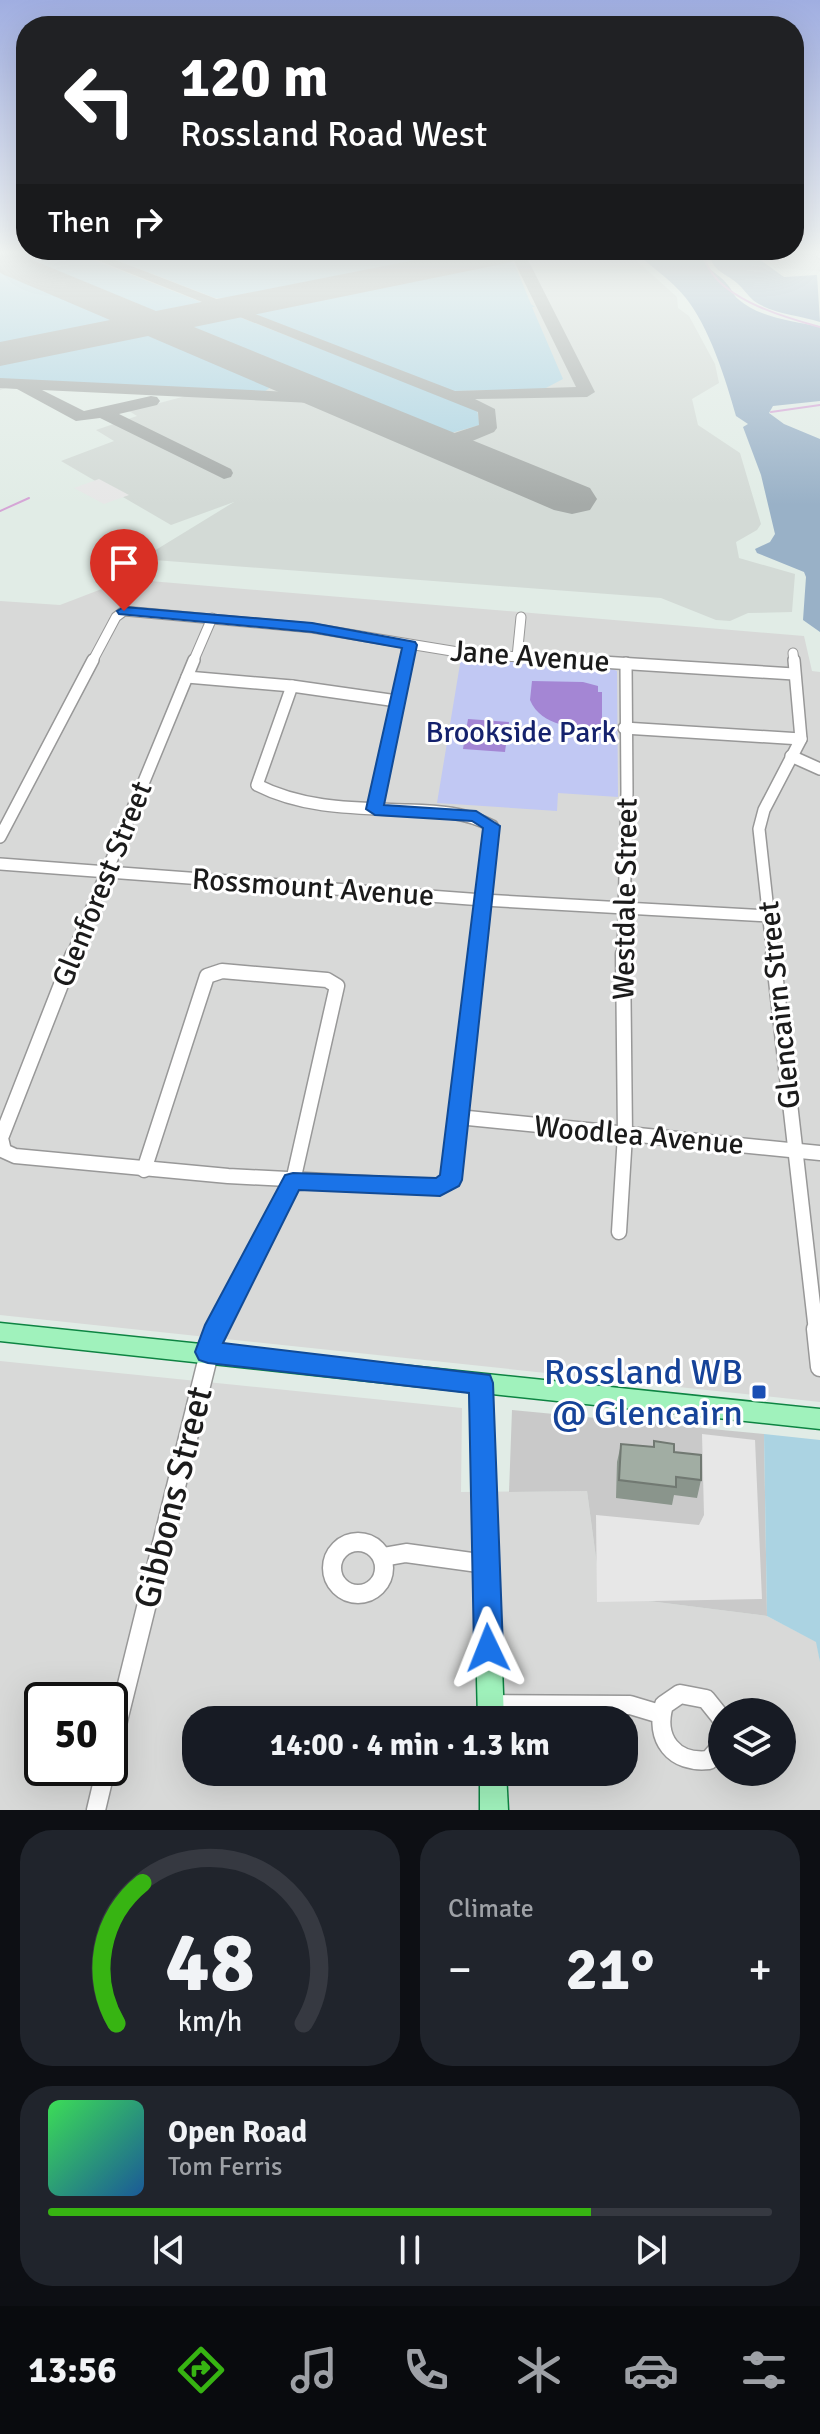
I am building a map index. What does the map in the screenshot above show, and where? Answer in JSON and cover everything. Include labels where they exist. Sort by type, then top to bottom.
[{"type":"main road","points":[[0,1332],[820,1419]]},
{"type":"main road","points":[[481,1383],[490,1706]]},
{"type":"main road","points":[[493,1786],[494,1810]]},
{"type":"street","name":"Jane Avenue","points":[[0,837],[116,617],[124,611],[312,628],[410,645],[517,657],[794,674]]},
{"type":"street","points":[[517,657],[521,617]]},
{"type":"street","name":"Glenforest Street","points":[[144,1170],[15,1156],[4,1151],[1,1138],[105,871],[212,618]]},
{"type":"street","points":[[375,809],[410,645]]},
{"type":"street","points":[[624,728],[801,739],[793,653]]},
{"type":"street","name":"Westdale Street","points":[[619,1232],[625,1135],[622,906],[627,792],[624,728],[626,663]]},
{"type":"street","points":[[187,677],[292,686],[397,701]]},
{"type":"street","points":[[144,1170],[293,1181],[440,1187],[451,1180],[492,826],[476,816],[292,801],[270,796],[257,785],[292,686]]},
{"type":"street","name":"Glencairn Street","points":[[801,739],[764,810],[759,829],[793,1149],[817,1298],[820,1367]]},
{"type":"street","points":[[791,756],[820,769]]},
{"type":"street","name":"Rossmount Avenue","points":[[0,864],[483,900],[770,916]]},
{"type":"street","name":"Gibbons Street","points":[[127,1682],[214,1332],[293,1181],[337,986],[327,980],[222,971],[207,976],[144,1170]]},
{"type":"street","name":"Woodlea Avenue","points":[[458,1117],[820,1153]]},
{"type":"street","points":[[383,1557],[406,1553],[486,1564]]},
{"type":"street","points":[[708,1701],[691,1693],[671,1698],[660,1714],[662,1737],[677,1756],[699,1763],[708,1760]]},
{"type":"street","points":[[610,1706],[633,1706]]},
{"type":"street","points":[[638,1707],[660,1714]]},
{"type":"street","points":[[96,1810],[102,1786]]},
{"type":"shaded area","points":[[0,336],[700,336],[715,364],[719,383],[692,399],[698,425],[740,453],[761,524],[757,530],[736,542],[739,558],[795,574],[792,612],[748,613],[730,621],[716,620],[661,598],[141,559],[234,502],[171,525],[61,461],[114,441],[96,430],[137,416],[129,411],[186,396],[185,393],[9,387],[0,390]]},
{"type":"shaded area","points":[[0,336],[55,336],[0,348]]},
{"type":"shaded area","points":[[116,336],[159,336],[275,384],[264,392],[185,392],[0,381],[0,358]]},
{"type":"shaded area","points":[[206,336],[289,336],[477,410],[480,425],[444,435]]},
{"type":"shaded area","points":[[312,336],[545,336],[563,379],[544,389],[452,391]]},
{"type":"shaded area","points":[[820,336],[820,401],[773,406],[769,413],[784,424],[820,439],[820,632],[803,620],[804,572],[757,553],[755,549],[770,542],[775,534],[761,475],[743,427],[748,424],[736,416],[709,338]]},
{"type":"shaded area","points":[[99,479],[129,495],[104,504],[74,488]]},
{"type":"shaded area","points":[[150,581],[804,636],[812,671],[820,672],[820,1402],[0,1315],[0,601],[60,605],[120,582]]},
{"type":"shaded area","points":[[532,681],[583,682],[598,686],[598,692],[602,692],[602,729],[560,724],[542,716],[530,700]]},
{"type":"shaded area","points":[[468,719],[509,722],[505,752],[463,749]]},
{"type":"shaded area","points":[[0,1361],[462,1408],[461,1492],[587,1491],[601,1595],[767,1616],[817,1642],[820,1662],[820,1810],[0,1810]]},
{"type":"shaded area","points":[[512,1410],[764,1434],[767,1616],[601,1595],[587,1491],[509,1492]]},
{"type":"shaded area","points":[[702,1434],[755,1440],[762,1599],[597,1602],[596,1515],[699,1525],[704,1515]]},
{"type":"shaded area","points":[[764,1434],[820,1440],[820,1662],[816,1642],[767,1616]]},
{"type":"green space","name":"Brookside Park","points":[[461,658],[608,667],[617,671],[618,797],[558,793],[557,811],[437,803]]},
{"type":"building","points":[[654,1441],[674,1444],[674,1452],[701,1455],[701,1480],[676,1477],[676,1487],[619,1480],[621,1444],[654,1447]]},
{"type":"waterway","points":[[771,412],[820,405]]},
{"type":"waterway","points":[[0,511],[29,498]]},
{"type":"taxiway","points":[[300,336],[486,409],[488,428],[459,440],[439,444]]},
{"type":"taxiway","points":[[461,394],[587,392],[559,336]]},
{"type":"taxiway","points":[[0,383],[332,399]]},
{"type":"taxiway","points":[[25,388],[82,417],[102,412]]},
{"type":"taxiway","points":[[102,412],[151,401]]},
{"type":"taxiway","points":[[102,412],[224,473]]},
{"type":"runway","points":[[0,354],[87,336]]},
{"type":"runway","points":[[183,336],[572,499]]},
{"type":"place","name":"Rossland WB @ Glencairn","points":[[759,1392]]},
{"type":"route","points":[[124,611],[312,628],[410,645],[375,809],[476,816],[492,826],[451,1180],[440,1187],[293,1181],[214,1332],[208,1352],[481,1383],[488,1648]]}]
